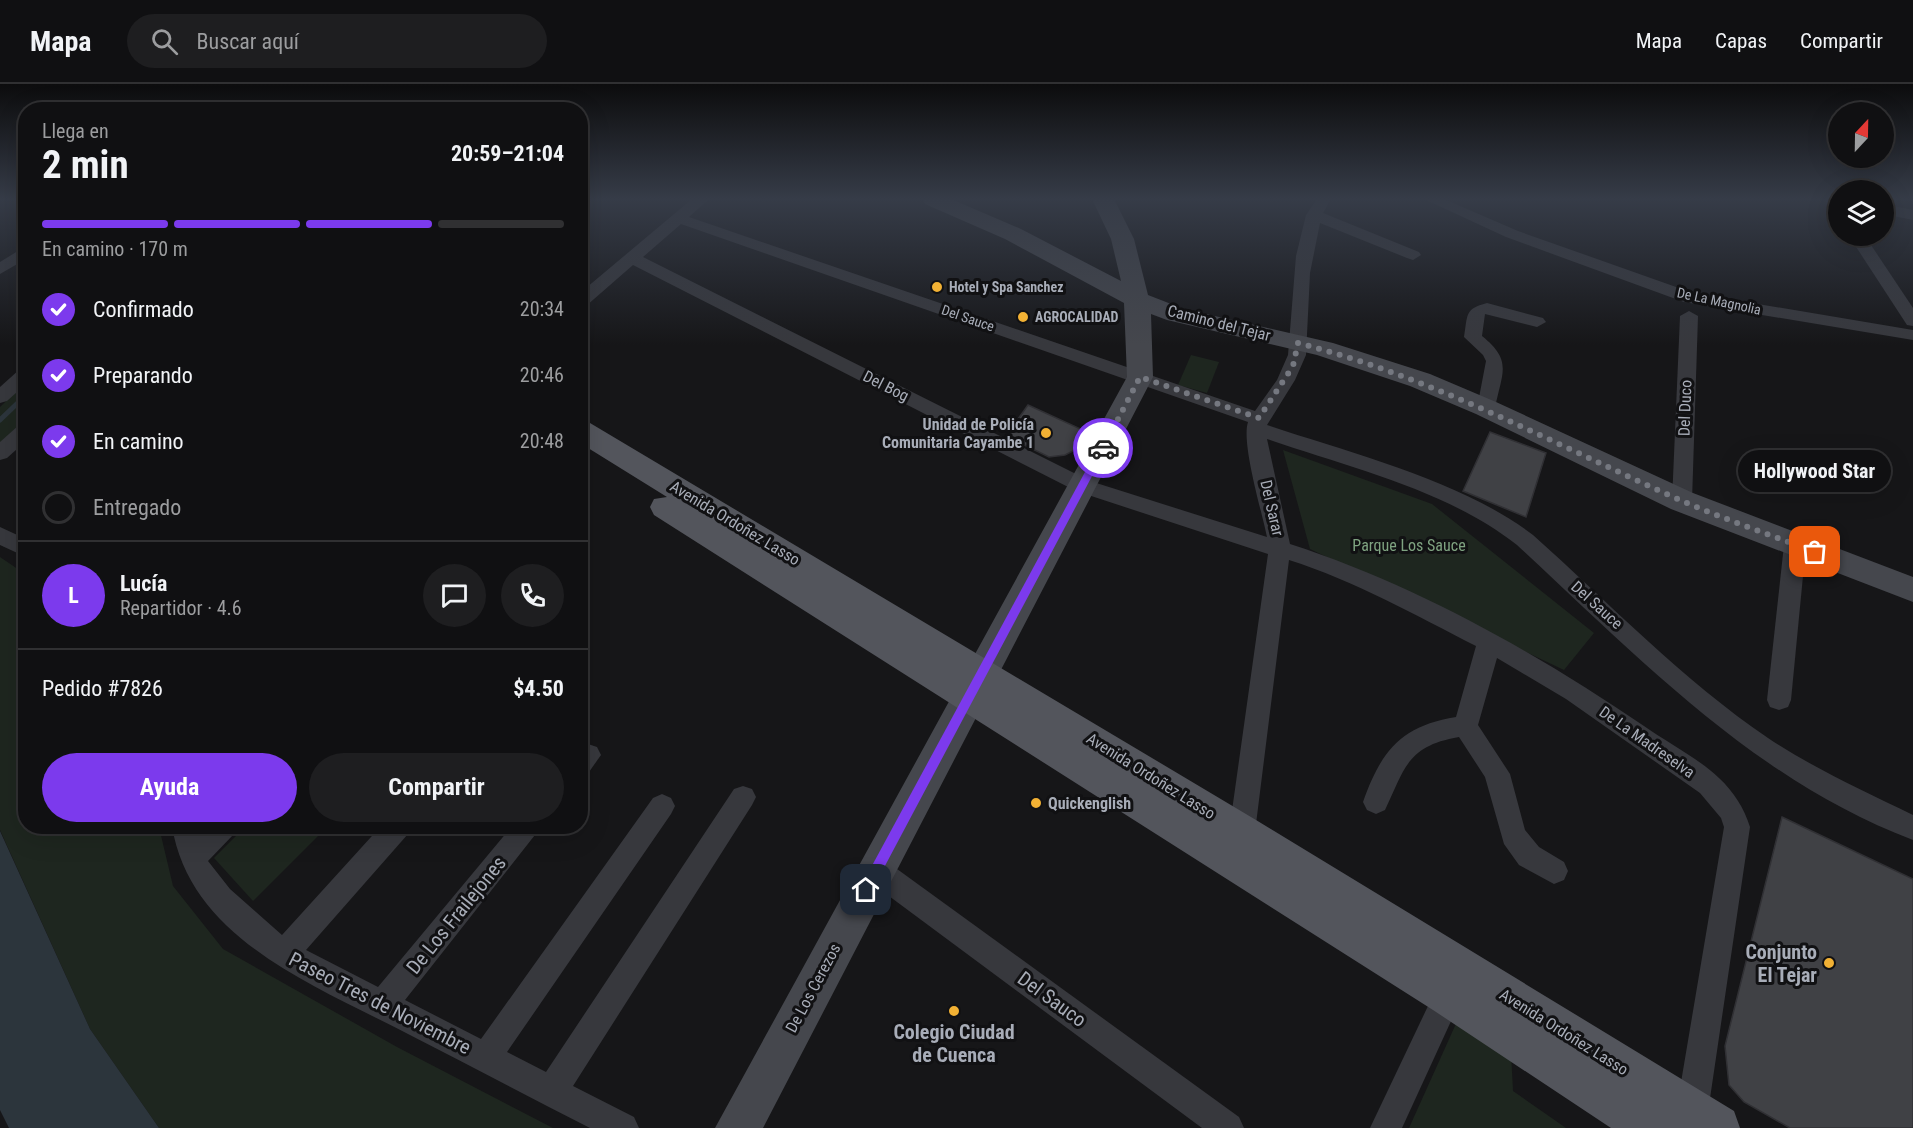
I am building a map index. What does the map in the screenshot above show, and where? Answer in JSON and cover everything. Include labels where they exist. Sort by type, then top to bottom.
[{"type":"main road","name":"Avenida Ordoñez Lasso","points":[[588,435],[976,685],[1653,1128]]},
{"type":"main road","name":"Avenida Ordoñez Lasso","points":[[588,457],[976,685],[1242,832],[1704,1120]]},
{"type":"street","points":[[588,295],[644,248]]},
{"type":"street","name":"Del Sauce","points":[[764,248],[1140,377],[1450,495],[1498,519],[1525,540],[1684,685],[1759,745],[1838,791],[1913,828]]},
{"type":"street","name":"Camino del Tejar","points":[[1038,248],[1138,300],[1176,315],[1298,343],[1420,380],[1486,408],[1682,501],[1913,590]]},
{"type":"street","name":"De Los Cerezos","points":[[738,1128],[1140,377],[1142,347],[1138,300],[1123,248]]},
{"type":"street","points":[[1258,423],[1293,366],[1298,343],[1299,306],[1311,248]]},
{"type":"street","points":[[1399,248],[1413,255]]},
{"type":"street","name":"De La Magnolia","points":[[1550,248],[1690,298],[1913,335]]},
{"type":"street","points":[[1865,248],[1913,321]]},
{"type":"street","points":[[0,269],[18,257]]},
{"type":"street","name":"Del Bog","points":[[632,258],[1083,486],[1280,548]]},
{"type":"street","points":[[1486,408],[1495,361],[1491,352],[1473,337],[1478,311],[1487,308],[1537,322]]},
{"type":"street","name":"Del Duco","points":[[1682,501],[1689,316]]},
{"type":"street","points":[[0,397],[18,380]]},
{"type":"street","name":"Del Sarar","points":[[1242,832],[1280,548],[1260,459],[1258,423]]},
{"type":"street","points":[[0,453],[18,437]]},
{"type":"street","points":[[0,535],[18,544]]},
{"type":"street","points":[[1779,700],[1795,545]]},
{"type":"street","name":"De La Madreselva","points":[[1280,548],[1398,596],[1489,642],[1575,692],[1709,785],[1732,812],[1737,827],[1704,1120]]},
{"type":"street","points":[[1465,726],[1477,692],[1489,642]]},
{"type":"street","points":[[1376,802],[1383,779],[1396,757],[1415,738],[1439,729],[1465,726]]},
{"type":"street","points":[[1465,726],[1497,774],[1513,836],[1529,856],[1554,871]]},
{"type":"street","points":[[552,1091],[744,796]]},
{"type":"street","points":[[486,1057],[662,806]]},
{"type":"street","name":"Paseo Tres de Noviembre","points":[[187,834],[192,859],[218,894],[244,922],[284,954],[623,1128]]},
{"type":"street","points":[[192,859],[217,834]]},
{"type":"street","points":[[284,954],[392,834]]},
{"type":"street","name":"De Los Frailejones","points":[[383,1004],[523,834]]},
{"type":"street","name":"Del Sauco","points":[[876,870],[1228,1128]]},
{"type":"street","points":[[1386,1128],[1448,995]]},
{"type":"green space","points":[[1191,355],[1219,362],[1207,393],[1178,385]]},
{"type":"green space","points":[[18,390],[18,426],[0,443],[0,407]]},
{"type":"green space","name":"Parque Los Sauce","points":[[1283,450],[1432,504],[1594,633],[1564,670],[1310,549]]},
{"type":"green space","points":[[0,557],[18,569],[18,834],[161,834],[173,886],[223,949],[397,1047],[553,1128],[159,1128],[90,1029],[0,830]]},
{"type":"green space","points":[[238,834],[320,834],[253,901],[214,858]]},
{"type":"green space","points":[[1459,1017],[1511,1053],[1513,1091],[1566,1128],[1409,1128]]},
{"type":"shaded area","points":[[0,831],[90,1029],[159,1128],[9,1128],[0,1110]]},
{"type":"building","name":"Unidad de Policía Comunitaria Cayambe 1","points":[[1028,405],[1085,431],[1075,450],[1065,455],[1049,457],[1006,436]]},
{"type":"building","points":[[1490,432],[1546,453],[1526,517],[1463,491]]},
{"type":"building","name":"Conjunto El Tejar","points":[[1782,817],[1913,879],[1913,1128],[1790,1128],[1744,1102],[1729,1085],[1725,1046]]},
{"type":"waterway","points":[[0,420],[18,403]]},
{"type":"way so far","points":[[1103,448],[1140,377],[1259,418],[1293,366],[1298,354],[1298,343],[1357,359],[1420,380],[1486,408],[1682,501],[1815,552]]},
{"type":"place","name":"Hotel y Spa Sanchez","points":[[937,287]]},
{"type":"place","name":"AGROCALIDAD","points":[[1023,317]]},
{"type":"place","name":"Unidad de Policía Comunitaria Cayambe 1","points":[[1046,433]]},
{"type":"place","name":"Hollywood Star","points":[[1815,552]]},
{"type":"place","name":"Quickenglish","points":[[1036,803]]},
{"type":"place","name":"Conjunto El Tejar","points":[[1829,963]]},
{"type":"place","name":"Colegio Ciudad de Cuenca","points":[[954,1011]]},
{"type":"route","points":[[866,890],[1103,448]]}]
